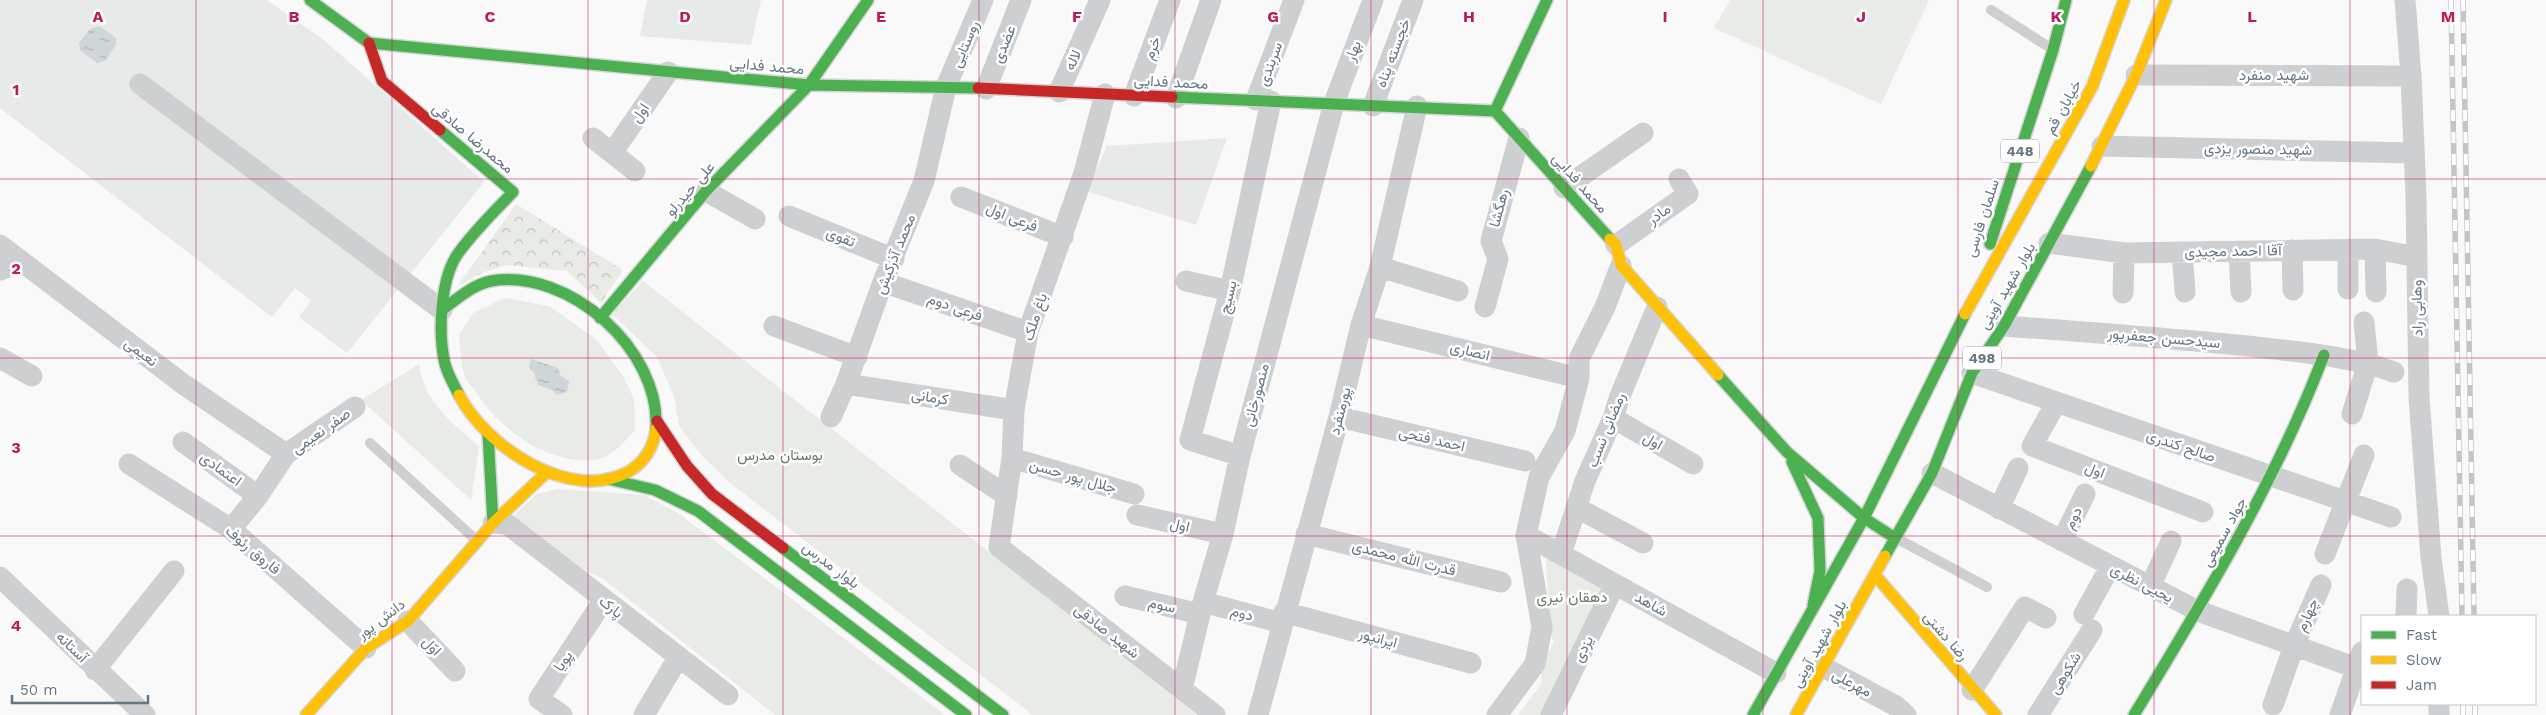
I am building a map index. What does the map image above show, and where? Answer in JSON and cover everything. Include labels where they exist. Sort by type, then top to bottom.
[{"type":"street","points":[[310,0],[369,43]]},
{"type":"street","name":"علی حیدرلو","points":[[600,318],[706,190],[809,85],[868,0]]},
{"type":"street","name":"روستایی","points":[[946,87],[983,0]]},
{"type":"street","name":"عضدی","points":[[986,89],[1021,0]]},
{"type":"street","name":"لاله","points":[[1059,92],[1100,0]]},
{"type":"street","name":"خرم","points":[[1134,96],[1170,0]]},
{"type":"street","points":[[1176,98],[1211,0]]},
{"type":"street","name":"سربندی","points":[[1264,100],[1294,0]]},
{"type":"street","name":"بهار","points":[[1334,103],[1373,0]]},
{"type":"street","name":"خجسته پناه","points":[[1373,106],[1413,0]]},
{"type":"street","name":"سلمان فارسی","points":[[1971,302],[2053,50],[2066,0]]},
{"type":"street","name":"خیابان قم","points":[[1971,302],[2092,87],[2124,0]]},
{"type":"street","name":"بلوار شهید آوینی","points":[[1796,715],[1932,473],[1972,373],[2004,326],[2102,146],[2136,75],[2166,0]]},
{"type":"street","name":"وهابی راد","points":[[2405,0],[2412,76],[2417,257],[2418,397],[2431,558],[2439,615]]},
{"type":"street","points":[[1495,111],[1540,2]]},
{"type":"street","name":"محمد فدایی","points":[[369,43],[809,85],[946,87],[1373,106],[1417,106],[1495,111],[1564,188],[1619,255],[1657,307],[1787,452],[1864,518],[1896,538]]},
{"type":"street","name":"محمدرضا صادقی","points":[[369,43],[382,81],[513,192],[454,259],[442,310]]},
{"type":"street","name":"اول","points":[[612,153],[668,72]]},
{"type":"street","name":"شهید منفرد","points":[[2136,75],[2412,76]]},
{"type":"street","points":[[140,84],[442,310]]},
{"type":"street","name":"محمد آذرکیش","points":[[831,417],[857,357],[883,282],[924,181],[946,87]]},
{"type":"street","name":"باغ ملک","points":[[998,547],[1012,458],[1014,410],[1028,332],[1063,237],[1084,172],[1105,94]]},
{"type":"street","name":"بسیج","points":[[1240,456],[1190,440],[1230,291],[1264,100]]},
{"type":"street","name":"منصورخانی","points":[[1182,689],[1201,608],[1223,534],[1240,456],[1334,103]]},
{"type":"street","name":"پورمنفرد","points":[[1258,715],[1339,416],[1361,324],[1380,267],[1417,106]]},
{"type":"street","points":[[1564,188],[1643,133]]},
{"type":"street","points":[[593,138],[635,171]]},
{"type":"street","name":"رهگشا","points":[[1485,307],[1498,259],[1491,240],[1519,138]]},
{"type":"street","name":"شهید منصور یزدی","points":[[2102,146],[2414,153]]},
{"type":"street","name":"مادر","points":[[1619,255],[1688,194],[1679,179]]},
{"type":"street","points":[[706,190],[755,219]]},
{"type":"street","name":"فرعی اول","points":[[961,197],[1063,237]]},
{"type":"street","name":"تقوی","points":[[789,216],[894,258]]},
{"type":"street","name":"آقا احمد مجیدی","points":[[2049,243],[2124,253],[2375,249],[2417,257]]},
{"type":"street","name":"نعیمی","points":[[0,245],[183,384],[286,454]]},
{"type":"street","points":[[2348,249],[2348,289]]},
{"type":"street","points":[[2375,249],[2376,292]]},
{"type":"street","points":[[2292,250],[2294,290]]},
{"type":"street","points":[[2238,251],[2241,292]]},
{"type":"street","points":[[2182,252],[2185,292]]},
{"type":"street","points":[[2123,293],[2124,253]]},
{"type":"street","points":[[1498,715],[1535,664],[1542,627],[1526,535],[1539,477],[1565,431],[1579,378],[1579,359],[1604,307],[1619,255]]},
{"type":"street","points":[[0,270],[20,261]]},
{"type":"street","points":[[1380,267],[1458,291]]},
{"type":"street","points":[[442,310],[475,286],[491,281],[530,282],[573,298],[600,318],[627,344],[646,376],[655,402],[657,421],[655,438],[648,453],[638,465],[624,474],[608,479]]},
{"type":"street","points":[[1186,281],[1230,291]]},
{"type":"street","name":"فرعی دوم","points":[[883,282],[1028,332]]},
{"type":"street","name":"بلوار شهید آوینی","points":[[1753,715],[1864,518],[1971,302]]},
{"type":"street","name":"رمضانی نسب","points":[[1561,554],[1585,481],[1613,418],[1620,396],[1657,307]]},
{"type":"street","points":[[442,310],[443,347],[449,377],[472,416],[488,433],[526,462],[547,472],[569,478],[608,479],[637,484],[669,494],[698,511],[966,715]]},
{"type":"street","points":[[2352,414],[2368,363],[2364,322]]},
{"type":"street","name":"انصاری","points":[[1361,324],[1579,378]]},
{"type":"street","points":[[774,326],[857,357]]},
{"type":"street","name":"سیدحسن جعفرپور","points":[[2004,326],[2153,336],[2324,355],[2368,363],[2394,372]]},
{"type":"street","name":"جواد سمیعی","points":[[2134,715],[2198,610],[2272,477],[2324,355]]},
{"type":"street","points":[[0,358],[32,376]]},
{"type":"street","name":"صالح کندری","points":[[1972,373],[2391,517]]},
{"type":"street","name":"کرمانی","points":[[846,384],[1014,410]]},
{"type":"street","name":"اول","points":[[2056,403],[2032,446],[2203,512]]},
{"type":"street","name":"صفر نعیمی","points":[[286,454],[355,407]]},
{"type":"street","name":"احمد فتحی","points":[[1339,416],[1525,461]]},
{"type":"street","name":"اول","points":[[1613,418],[1693,464]]},
{"type":"street","name":"بلوار مدرس","points":[[657,421],[686,466],[712,494],[1004,715]]},
{"type":"street","points":[[488,433],[493,523]]},
{"type":"street","name":"اعتمادی","points":[[183,442],[258,496]]},
{"type":"street","points":[[1787,452],[1818,518],[1820,571],[1812,610]]},
{"type":"street","name":"اعتمادی","points":[[231,529],[258,496],[286,454]]},
{"type":"street","points":[[2325,554],[2364,455]]},
{"type":"street","name":"جلال پور حسن","points":[[1012,458],[1134,494]]},
{"type":"street","name":"فاروق رئوف","points":[[129,464],[231,529],[366,648]]},
{"type":"street","points":[[960,464],[1007,496]]},
{"type":"street","points":[[1999,509],[2018,468]]},
{"type":"street","name":"دانش پور","points":[[306,715],[366,648],[408,621],[493,523],[547,472]]},
{"type":"street","name":"یحیی نظری","points":[[1932,473],[2110,567],[2198,610],[2294,646],[2360,663]]},
{"type":"street","name":"دوم","points":[[2062,541],[2085,494]]},
{"type":"street","points":[[1577,508],[1643,543]]},
{"type":"street","name":"اول","points":[[1137,515],[1223,534]]},
{"type":"street","name":"پارک","points":[[493,523],[507,524],[604,601],[728,695]]},
{"type":"street","name":"قدرت الله محمدی","points":[[1306,534],[1502,582]]},
{"type":"street","name":"شاهد","points":[[1526,535],[1776,673]]},
{"type":"street","points":[[2150,587],[2170,541]]},
{"type":"street","name":"شهید صادقی","points":[[998,547],[1215,715]]},
{"type":"street","name":"شکوهی","points":[[2038,715],[2088,622],[2110,567]]},
{"type":"street","points":[[95,670],[174,571]]},
{"type":"street","name":"رضا دشتی","points":[[1875,575],[1972,690],[1996,715]]},
{"type":"street","name":"آستانه","points":[[0,577],[95,670],[145,715]]},
{"type":"street","name":"یزدی","points":[[1550,715],[1614,584]]},
{"type":"street","name":"چهارم","points":[[2273,705],[2294,646],[2321,585]]},
{"type":"street","points":[[2406,615],[2408,589]]},
{"type":"street","name":"سوم","points":[[1125,596],[1201,608]]},
{"type":"street","name":"پویا","points":[[562,715],[539,698],[604,601]]},
{"type":"street","points":[[1972,690],[2025,607],[2046,618]]},
{"type":"street","name":"دوم","points":[[1201,608],[1283,618]]},
{"type":"street","name":"ایرانپور","points":[[1283,618],[1472,663]]},
{"type":"street","name":"اوّل","points":[[408,621],[455,671]]},
{"type":"street","points":[[644,715],[678,658]]},
{"type":"street","points":[[2340,715],[2360,663]]},
{"type":"street","name":"مهرعلی","points":[[1823,667],[1896,706],[1906,715]]},
{"type":"lane","points":[[1991,10],[2053,50]]},
{"type":"lane","points":[[370,443],[478,542]]},
{"type":"lane","points":[[1896,538],[1987,587]]},
{"type":"shaded area","points":[[0,0],[267,0],[324,40],[484,182],[347,353],[299,317],[311,300],[295,288],[272,317],[0,108]]},
{"type":"shaded area","points":[[647,0],[761,0],[751,45],[640,36]]},
{"type":"shaded area","points":[[1227,138],[1196,225],[1086,191],[1107,146]]},
{"type":"green space","points":[[1730,0],[1929,0],[1881,104],[1714,28]]},
{"type":"green space","points":[[516,204],[623,270],[601,303],[567,271],[508,265],[484,272],[457,287]]},
{"type":"green space","name":"بوستان مدرس","points":[[643,281],[1197,715],[1033,715],[730,483],[703,457],[679,426],[674,396],[657,357],[612,314]]},
{"type":"green space","points":[[505,298],[549,306],[597,340],[624,378],[634,399],[635,430],[622,445],[606,457],[593,460],[575,460],[542,450],[511,431],[486,406],[468,382],[462,366],[459,335],[473,313]]},
{"type":"green space","points":[[419,364],[426,389],[440,410],[479,446],[471,500],[361,400]]},
{"type":"green space","points":[[557,489],[644,495],[678,513],[945,715],[775,715],[602,578],[573,566],[509,520],[537,494]]},
{"type":"green space","name":"دهقان نیری","points":[[1546,555],[1604,586],[1545,715],[1518,715],[1542,683],[1541,666],[1554,642],[1549,631]]},
{"type":"water","points":[[99,26],[116,38],[116,45],[105,61],[97,63],[80,50],[79,43],[90,29]]},
{"type":"water","points":[[531,359],[558,368],[560,375],[569,381],[567,392],[557,395],[552,390],[538,385],[534,373],[529,368]]},
{"type":"railway","points":[[2451,0],[2462,615]]},
{"type":"railway","points":[[2463,0],[2474,615]]},
{"type":"railway","points":[[2463,705],[2463,715]]},
{"type":"railway","points":[[2475,705],[2475,715]]},
{"type":"traffic: fast","points":[[310,0],[369,43],[809,85],[978,88]]},
{"type":"traffic: fast","points":[[600,318],[706,191],[809,85],[868,0]]},
{"type":"traffic: fast","points":[[1495,111],[1547,0]]},
{"type":"traffic: fast","points":[[1990,244],[2053,50],[2066,0]]},
{"type":"traffic: fast","points":[[1172,97],[1495,111],[1610,239]]},
{"type":"traffic: fast","points":[[440,130],[513,192],[463,247],[451,266],[447,279],[441,324],[443,352],[445,364],[459,395]]},
{"type":"traffic: fast","points":[[1885,556],[1932,473],[1972,373],[2004,326],[2091,166]]},
{"type":"traffic: fast","points":[[442,310],[471,289],[491,281],[521,280],[550,288],[579,301],[605,320],[627,344],[643,371],[654,399],[656,429]]},
{"type":"traffic: fast","points":[[1753,715],[1864,518],[1965,314]]},
{"type":"traffic: fast","points":[[2134,715],[2187,627],[2261,494],[2284,449],[2324,355]]},
{"type":"traffic: fast","points":[[1718,375],[1787,452],[1864,518],[1895,538]]},
{"type":"traffic: fast","points":[[488,433],[493,523]]},
{"type":"traffic: fast","points":[[1792,462],[1818,518],[1820,571],[1813,605]]},
{"type":"traffic: fast","points":[[608,479],[655,490],[698,511],[966,715]]},
{"type":"traffic: fast","points":[[783,548],[1003,715]]},
{"type":"traffic: slow","points":[[1965,314],[2092,87],[2124,0]]},
{"type":"traffic: slow","points":[[2091,166],[2136,75],[2166,0]]},
{"type":"traffic: slow","points":[[1610,239],[1616,245],[1621,265],[1718,375]]},
{"type":"traffic: slow","points":[[459,395],[472,415],[509,450],[532,465],[556,475],[581,480],[605,480],[634,468],[647,454],[653,442],[656,429]]},
{"type":"traffic: slow","points":[[306,715],[366,648],[408,621],[493,523],[547,472]]},
{"type":"traffic: slow","points":[[1796,715],[1885,556]]},
{"type":"traffic: slow","points":[[1875,575],[1996,715]]},
{"type":"traffic: jam","points":[[369,43],[382,81],[440,130]]},
{"type":"traffic: jam","points":[[978,88],[1172,97]]},
{"type":"traffic: jam","points":[[657,421],[687,466],[712,494],[783,548]]}]
